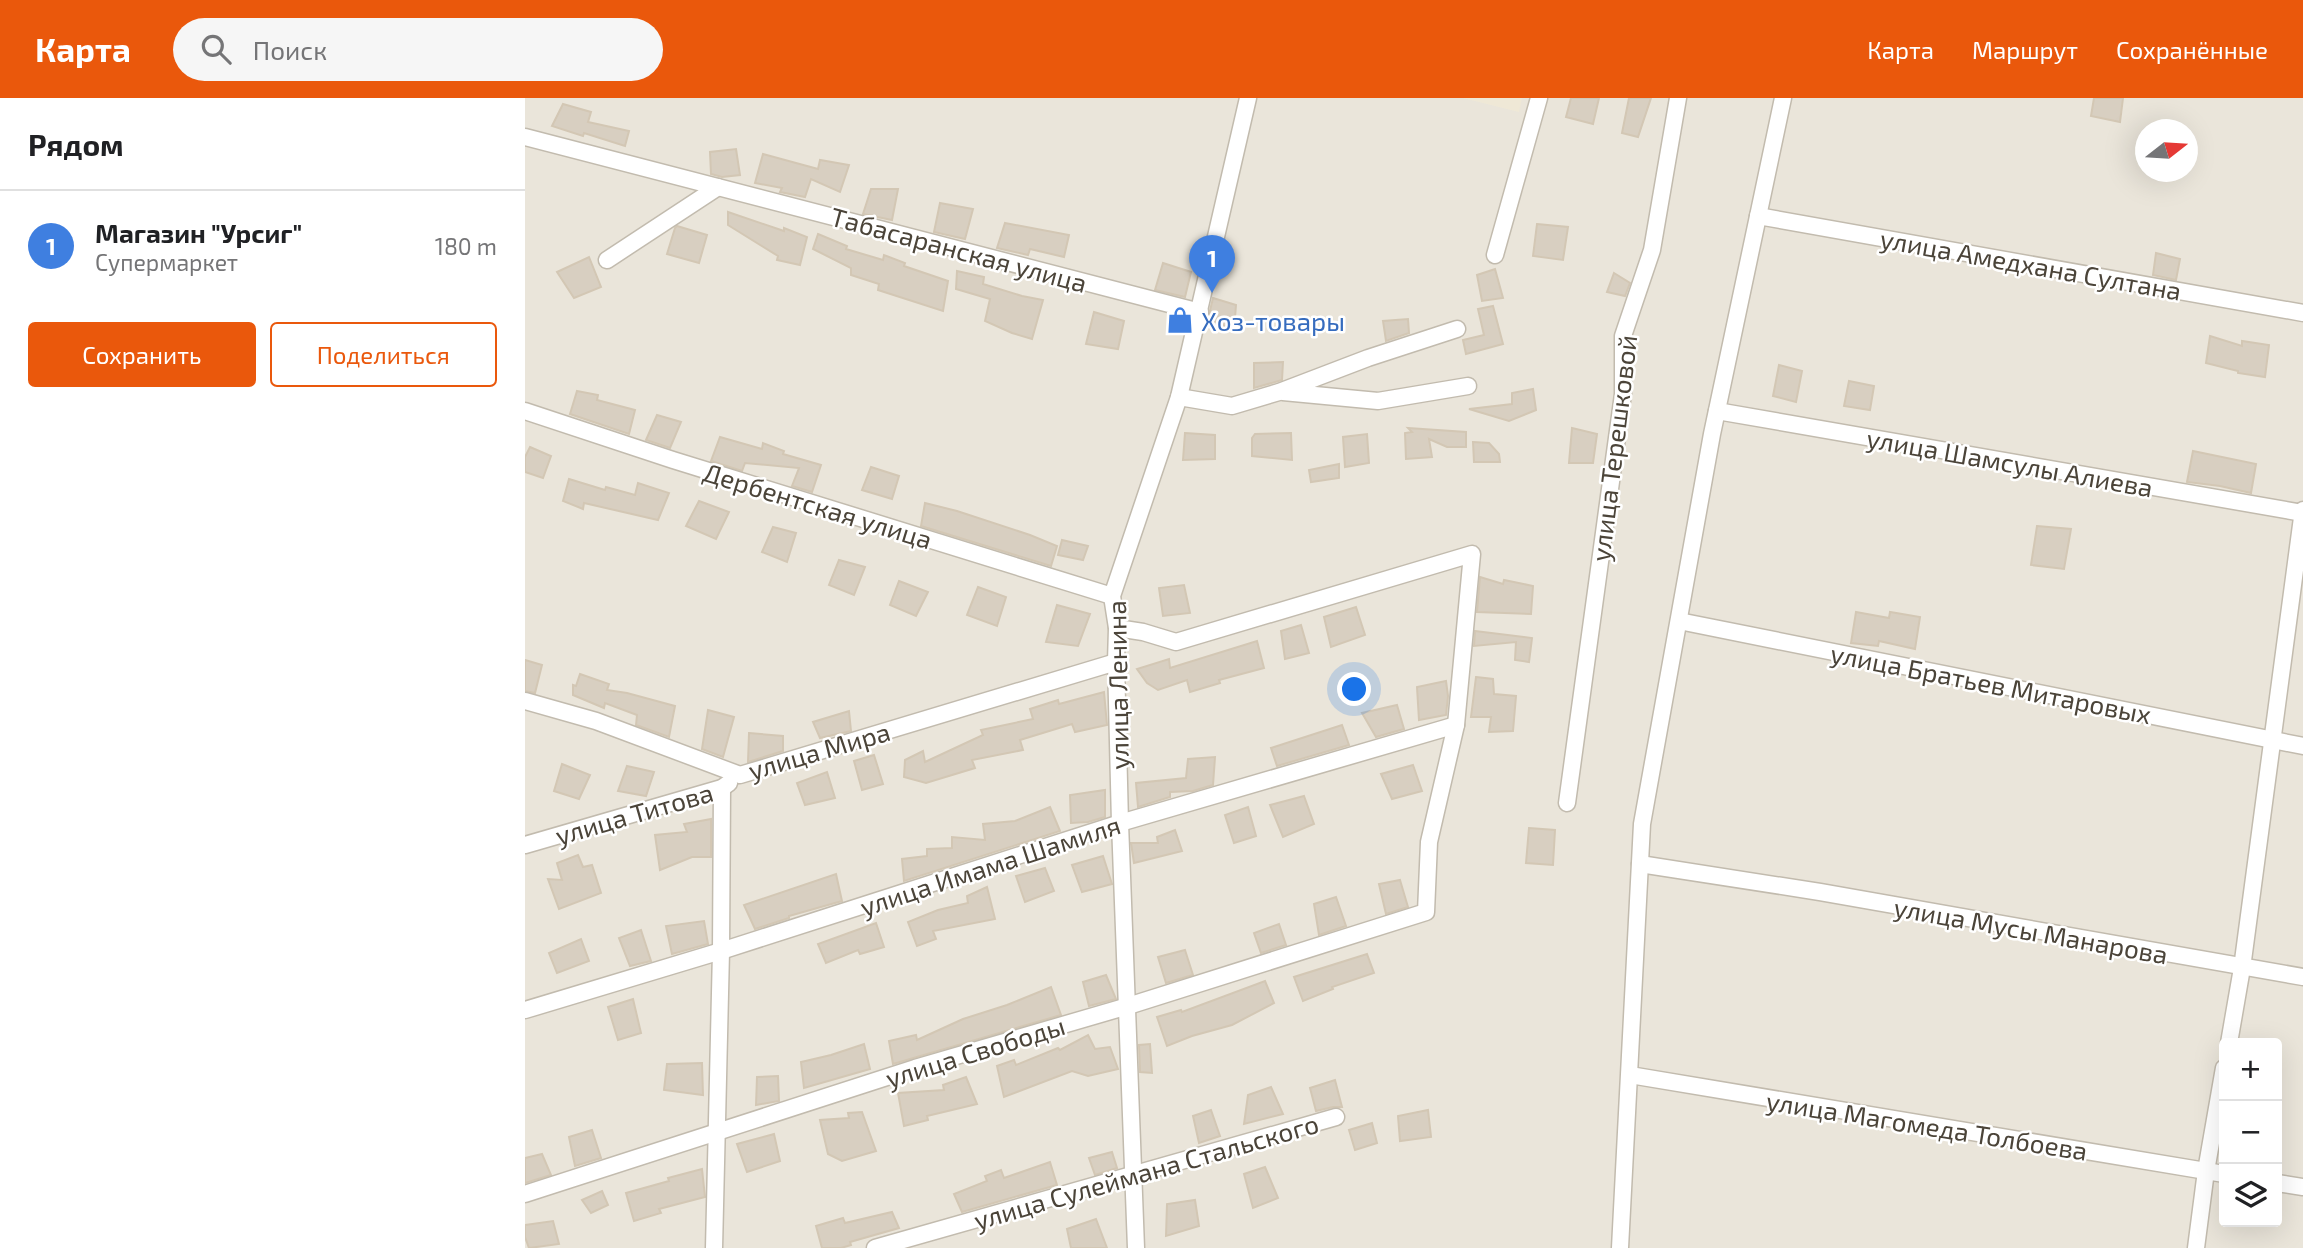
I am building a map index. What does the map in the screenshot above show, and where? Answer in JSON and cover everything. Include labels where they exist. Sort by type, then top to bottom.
[{"type":"street","name":"улица Ленина","points":[[1136,1248],[1120,823],[1117,628],[1112,596],[1179,397],[1248,98]]},
{"type":"street","points":[[1496,255],[1539,98]]},
{"type":"street","name":"улица Терешковой","points":[[1567,803],[1623,394],[1623,337],[1652,250],[1678,98]]},
{"type":"street","points":[[1620,1248],[1642,824],[1717,411],[1783,98]]},
{"type":"street","name":"Табасаранская улица","points":[[525,137],[1200,312]]},
{"type":"street","points":[[607,260],[718,187]]},
{"type":"street","name":"улица Амедхана Султана","points":[[1758,216],[2303,313]]},
{"type":"street","points":[[1179,397],[1232,406],[1457,329]]},
{"type":"street","points":[[1279,392],[1378,401],[1468,386]]},
{"type":"street","name":"Дербентская улица","points":[[525,411],[673,460],[1112,596]]},
{"type":"street","name":"улица Шамсулы Алиева","points":[[1717,411],[2303,512]]},
{"type":"street","points":[[2230,1038],[2242,968],[2303,512]]},
{"type":"street","points":[[1117,628],[1143,632],[1176,642],[1472,554],[1456,725]]},
{"type":"street","name":"улица Братьев Митаровых","points":[[1679,621],[2303,746]]},
{"type":"street","name":"улица Мира","points":[[525,701],[596,721],[740,775],[1116,662]]},
{"type":"street","name":"улица Имама Шамиля","points":[[525,1010],[721,951],[1120,823],[1456,725]]},
{"type":"street","name":"улица Свободы","points":[[525,1194],[915,1068],[1128,1006],[1426,912],[1429,842],[1456,725]]},
{"type":"street","name":"улица Титова","points":[[525,845],[722,788],[740,775]]},
{"type":"street","points":[[714,1248],[722,788]]},
{"type":"street","name":"улица Мусы Манарова","points":[[1640,864],[1821,892],[2303,977]]},
{"type":"street","name":"улица Магомеда Толбоева","points":[[1630,1075],[2219,1173]]},
{"type":"street","points":[[2196,1248],[2219,1097]]},
{"type":"street","name":"улица Сулеймана Стальского","points":[[875,1248],[1336,1117]]},
{"type":"street","points":[[2282,1184],[2303,1187]]},
{"type":"shaded area","points":[[525,98],[2303,98],[2303,1248],[525,1248]]},
{"type":"shaded area","points":[[1463,98],[1522,98],[1519,112]]},
{"type":"building","points":[[1571,98],[1599,98],[1593,124],[1566,117]]},
{"type":"building","points":[[1629,98],[1651,98],[1638,137],[1622,133]]},
{"type":"building","points":[[2094,98],[2123,98],[2120,122],[2091,116]]},
{"type":"building","points":[[563,104],[591,112],[588,122],[629,131],[625,146],[552,126]]},
{"type":"building","points":[[736,149],[740,175],[722,177],[711,174],[710,152]]},
{"type":"building","points":[[763,154],[818,169],[820,160],[849,165],[840,192],[811,179],[805,197],[780,192],[782,188],[755,183]]},
{"type":"building","points":[[871,189],[898,189],[892,220],[863,214]]},
{"type":"building","points":[[940,203],[973,209],[965,239],[934,232]]},
{"type":"building","points":[[728,212],[807,237],[800,265],[777,260],[778,256],[728,225]]},
{"type":"building","points":[[1005,223],[1069,235],[1064,257],[1030,249],[1028,255],[997,248]]},
{"type":"building","points":[[1537,224],[1568,227],[1563,260],[1533,256]]},
{"type":"building","points":[[677,226],[707,235],[699,263],[667,254]]},
{"type":"building","points":[[818,234],[847,246],[846,249],[883,260],[884,255],[905,263],[904,266],[948,281],[943,311],[878,290],[879,284],[851,275],[851,268],[813,249]]},
{"type":"building","points":[[2156,253],[2180,259],[2176,280],[2153,275]]},
{"type":"building","points":[[589,257],[601,287],[574,298],[557,272]]},
{"type":"building","points":[[1163,263],[1191,272],[1185,297],[1155,290]]},
{"type":"building","points":[[1495,269],[1503,298],[1482,301],[1477,275]]},
{"type":"building","points":[[957,271],[984,277],[983,284],[1043,300],[1032,339],[985,321],[990,299],[956,289]]},
{"type":"building","points":[[1614,273],[1630,283],[1625,296],[1607,292]]},
{"type":"building","points":[[1213,298],[1236,305],[1234,330],[1208,319]]},
{"type":"building","points":[[1493,306],[1503,344],[1466,354],[1463,340],[1484,335],[1478,309]]},
{"type":"building","points":[[1094,312],[1124,321],[1118,349],[1086,344]]},
{"type":"building","points":[[1408,319],[1409,333],[1386,341],[1383,321]]},
{"type":"building","points":[[2210,336],[2242,346],[2242,341],[2269,345],[2265,377],[2238,373],[2206,363]]},
{"type":"building","points":[[1283,362],[1282,380],[1254,388],[1254,363]]},
{"type":"building","points":[[1779,365],[1802,371],[1796,402],[1773,396]]},
{"type":"building","points":[[1849,381],[1874,386],[1870,410],[1844,406]]},
{"type":"building","points":[[1533,389],[1536,410],[1509,421],[1469,409],[1512,404],[1512,393]]},
{"type":"building","points":[[577,391],[598,395],[597,400],[635,410],[629,434],[570,414]]},
{"type":"building","points":[[657,415],[681,422],[670,448],[646,440]]},
{"type":"building","points":[[1408,428],[1466,432],[1466,447],[1447,447],[1429,439],[1432,457],[1406,459],[1405,433],[1412,432]]},
{"type":"building","points":[[1572,428],[1597,434],[1593,463],[1569,463]]},
{"type":"building","points":[[1185,433],[1215,435],[1215,459],[1183,460]]},
{"type":"building","points":[[1291,433],[1292,460],[1252,456],[1252,438],[1255,434]]},
{"type":"building","points":[[1367,434],[1369,463],[1345,467],[1343,437]]},
{"type":"building","points":[[720,437],[762,449],[763,443],[784,451],[783,454],[821,465],[812,492],[792,486],[799,468],[745,463],[742,471],[711,461]]},
{"type":"building","points":[[1473,442],[1489,443],[1499,454],[1500,462],[1474,462]]},
{"type":"building","points":[[530,447],[551,456],[543,478],[525,472],[525,457]]},
{"type":"building","points":[[2193,451],[2256,464],[2251,493],[2187,482]]},
{"type":"building","points":[[1339,464],[1339,478],[1311,482],[1309,470]]},
{"type":"building","points":[[871,467],[899,476],[892,499],[862,490]]},
{"type":"building","points":[[569,479],[605,490],[606,487],[635,495],[638,483],[669,493],[658,520],[584,503],[583,509],[563,501]]},
{"type":"building","points":[[699,501],[729,512],[716,539],[686,526]]},
{"type":"building","points":[[925,503],[957,511],[1057,546],[1051,566],[921,526]]},
{"type":"building","points":[[2037,526],[2071,529],[2064,569],[2031,565]]},
{"type":"building","points":[[773,527],[796,533],[787,562],[762,552]]},
{"type":"building","points":[[1062,540],[1088,546],[1083,560],[1058,555]]},
{"type":"building","points":[[839,560],[865,567],[854,595],[829,585]]},
{"type":"building","points":[[1480,577],[1503,584],[1504,580],[1533,586],[1531,614],[1477,612]]},
{"type":"building","points":[[899,581],[928,592],[916,616],[890,605]]},
{"type":"building","points":[[1184,585],[1190,613],[1163,616],[1159,588]]},
{"type":"building","points":[[978,587],[1006,597],[997,626],[967,615]]},
{"type":"building","points":[[1057,605],[1090,614],[1078,646],[1046,642]]},
{"type":"building","points":[[1356,607],[1365,635],[1331,647],[1324,617]]},
{"type":"building","points":[[1856,612],[1889,618],[1890,612],[1920,617],[1915,649],[1879,641],[1878,646],[1851,643]]},
{"type":"building","points":[[1301,625],[1309,653],[1285,659],[1281,631]]},
{"type":"building","points":[[1475,631],[1532,638],[1529,662],[1515,660],[1516,642],[1474,646]]},
{"type":"building","points":[[1257,641],[1264,668],[1219,680],[1220,683],[1190,692],[1187,680],[1158,690],[1147,683],[1137,669],[1169,659],[1170,668]]},
{"type":"building","points":[[525,660],[542,665],[535,693],[525,691]]},
{"type":"building","points":[[580,674],[609,684],[607,690],[675,706],[669,737],[636,725],[637,715],[605,703],[604,708],[573,695],[573,685],[576,686]]},
{"type":"building","points":[[1476,677],[1493,679],[1494,694],[1516,696],[1513,731],[1489,732],[1491,717],[1471,717]]},
{"type":"building","points":[[1446,681],[1446,715],[1419,720],[1417,687]]},
{"type":"building","points":[[1104,692],[1107,725],[1075,732],[1072,724],[1020,740],[1023,750],[972,760],[975,768],[926,783],[904,777],[905,760],[923,751],[925,762],[983,735],[981,730],[1033,719],[1030,709],[1058,700],[1059,704]]},
{"type":"building","points":[[1397,705],[1404,729],[1376,737],[1362,713]]},
{"type":"building","points":[[708,710],[734,717],[723,757],[702,749]]},
{"type":"building","points":[[849,711],[851,731],[820,738],[813,722]]},
{"type":"building","points":[[1342,725],[1349,745],[1277,766],[1271,748]]},
{"type":"building","points":[[749,733],[783,736],[783,751],[748,762]]},
{"type":"building","points":[[874,755],[883,784],[862,790],[854,761]]},
{"type":"building","points":[[1215,757],[1213,785],[1193,791],[1170,792],[1170,797],[1138,807],[1136,783],[1186,778],[1188,759]]},
{"type":"building","points":[[562,764],[590,775],[579,799],[554,791]]},
{"type":"building","points":[[1413,765],[1422,791],[1392,799],[1381,774]]},
{"type":"building","points":[[627,766],[654,772],[646,796],[618,791]]},
{"type":"building","points":[[827,772],[835,798],[805,805],[797,783]]},
{"type":"building","points":[[1105,790],[1105,817],[1071,823],[1070,795]]},
{"type":"building","points":[[1304,796],[1314,824],[1283,837],[1270,805]]},
{"type":"building","points":[[1050,807],[1060,831],[904,881],[902,859],[927,856],[927,849],[952,848],[952,837],[985,840],[983,824],[1015,821]]},
{"type":"building","points":[[1248,807],[1256,836],[1234,843],[1225,815]]},
{"type":"building","points":[[711,819],[711,857],[692,857],[660,870],[655,835],[687,832],[684,824]]},
{"type":"building","points":[[1529,828],[1555,830],[1553,865],[1526,863]]},
{"type":"building","points":[[1175,830],[1182,851],[1134,863],[1131,843],[1158,843],[1157,837]]},
{"type":"building","points":[[578,855],[583,867],[592,865],[601,893],[559,909],[548,879],[562,880],[557,863]]},
{"type":"building","points":[[1103,856],[1112,884],[1082,892],[1072,865]]},
{"type":"building","points":[[1045,868],[1054,891],[1025,902],[1016,876]]},
{"type":"building","points":[[836,874],[842,901],[755,929],[744,905]]},
{"type":"building","points":[[1400,880],[1408,907],[1386,914],[1379,884]]},
{"type":"building","points":[[987,887],[995,919],[933,931],[936,939],[917,946],[908,922],[938,910],[968,903],[967,896]]},
{"type":"building","points":[[1336,897],[1346,926],[1319,935],[1314,904]]},
{"type":"building","points":[[704,921],[708,944],[672,954],[666,926]]},
{"type":"building","points":[[876,923],[884,947],[860,954],[858,950],[826,963],[818,944]]},
{"type":"building","points":[[1279,924],[1286,945],[1261,953],[1254,933]]},
{"type":"building","points":[[641,930],[651,961],[630,966],[619,938]]},
{"type":"building","points":[[581,939],[589,961],[557,973],[549,953]]},
{"type":"building","points":[[1185,950],[1193,975],[1166,983],[1158,957]]},
{"type":"building","points":[[1367,954],[1374,973],[1332,987],[1333,989],[1303,1001],[1294,977]]},
{"type":"building","points":[[1106,975],[1116,999],[1089,1006],[1083,982]]},
{"type":"building","points":[[1265,981],[1274,1003],[1232,1025],[1167,1046],[1157,1017],[1181,1010],[1182,1012]]},
{"type":"building","points":[[1051,987],[1061,1015],[893,1064],[889,1041],[916,1035],[917,1040],[963,1019]]},
{"type":"building","points":[[633,999],[641,1033],[618,1040],[608,1007]]},
{"type":"building","points":[[1088,1035],[1095,1049],[1110,1047],[1118,1069],[1088,1076],[1072,1071],[1004,1097],[997,1066],[1014,1060],[1016,1065],[1058,1048],[1060,1050]]},
{"type":"building","points":[[864,1044],[870,1069],[804,1088],[801,1062]]},
{"type":"building","points":[[1150,1044],[1152,1073],[1140,1072],[1139,1045]]},
{"type":"building","points":[[702,1063],[703,1095],[664,1090],[667,1064]]},
{"type":"building","points":[[778,1076],[779,1101],[756,1105],[757,1077]]},
{"type":"building","points":[[966,1077],[977,1104],[927,1116],[928,1120],[904,1126],[898,1093],[944,1090],[943,1085]]},
{"type":"building","points":[[1335,1080],[1342,1107],[1316,1111],[1310,1088]]},
{"type":"building","points":[[1271,1087],[1283,1114],[1244,1124],[1248,1095]]},
{"type":"building","points":[[1211,1110],[1220,1136],[1199,1143],[1193,1116]]},
{"type":"building","points":[[1428,1110],[1431,1137],[1400,1141],[1398,1116]]},
{"type":"building","points":[[862,1112],[876,1151],[842,1161],[828,1154],[820,1120],[849,1118],[848,1113]]},
{"type":"building","points":[[1372,1123],[1377,1143],[1355,1150],[1349,1130]]},
{"type":"building","points":[[592,1130],[601,1158],[575,1166],[569,1137]]},
{"type":"building","points":[[774,1134],[780,1161],[747,1172],[737,1144]]},
{"type":"building","points":[[1112,1152],[1117,1168],[1095,1175],[1089,1158]]},
{"type":"building","points":[[542,1154],[551,1175],[525,1183],[525,1158]]},
{"type":"building","points":[[1050,1162],[1057,1185],[962,1212],[954,1194],[987,1181],[985,1176],[1001,1170],[1004,1178]]},
{"type":"building","points":[[1265,1167],[1278,1198],[1253,1208],[1244,1174]]},
{"type":"building","points":[[702,1169],[705,1197],[659,1209],[661,1213],[634,1221],[626,1193]]},
{"type":"building","points":[[602,1191],[608,1205],[591,1213],[582,1200]]},
{"type":"building","points":[[1195,1200],[1199,1226],[1166,1236],[1167,1204]]},
{"type":"building","points":[[892,1212],[899,1228],[850,1242],[851,1245],[841,1248],[822,1248],[816,1226],[843,1218],[845,1223]]},
{"type":"building","points":[[1096,1219],[1107,1248],[1071,1248],[1067,1229]]},
{"type":"building","points":[[553,1221],[559,1244],[529,1248],[525,1225]]},
{"type":"place","name":"Магазин \"Урсиг\"","points":[[1212,293]]},
{"type":"place","name":"Хоз-товары","points":[[1180,320]]}]
